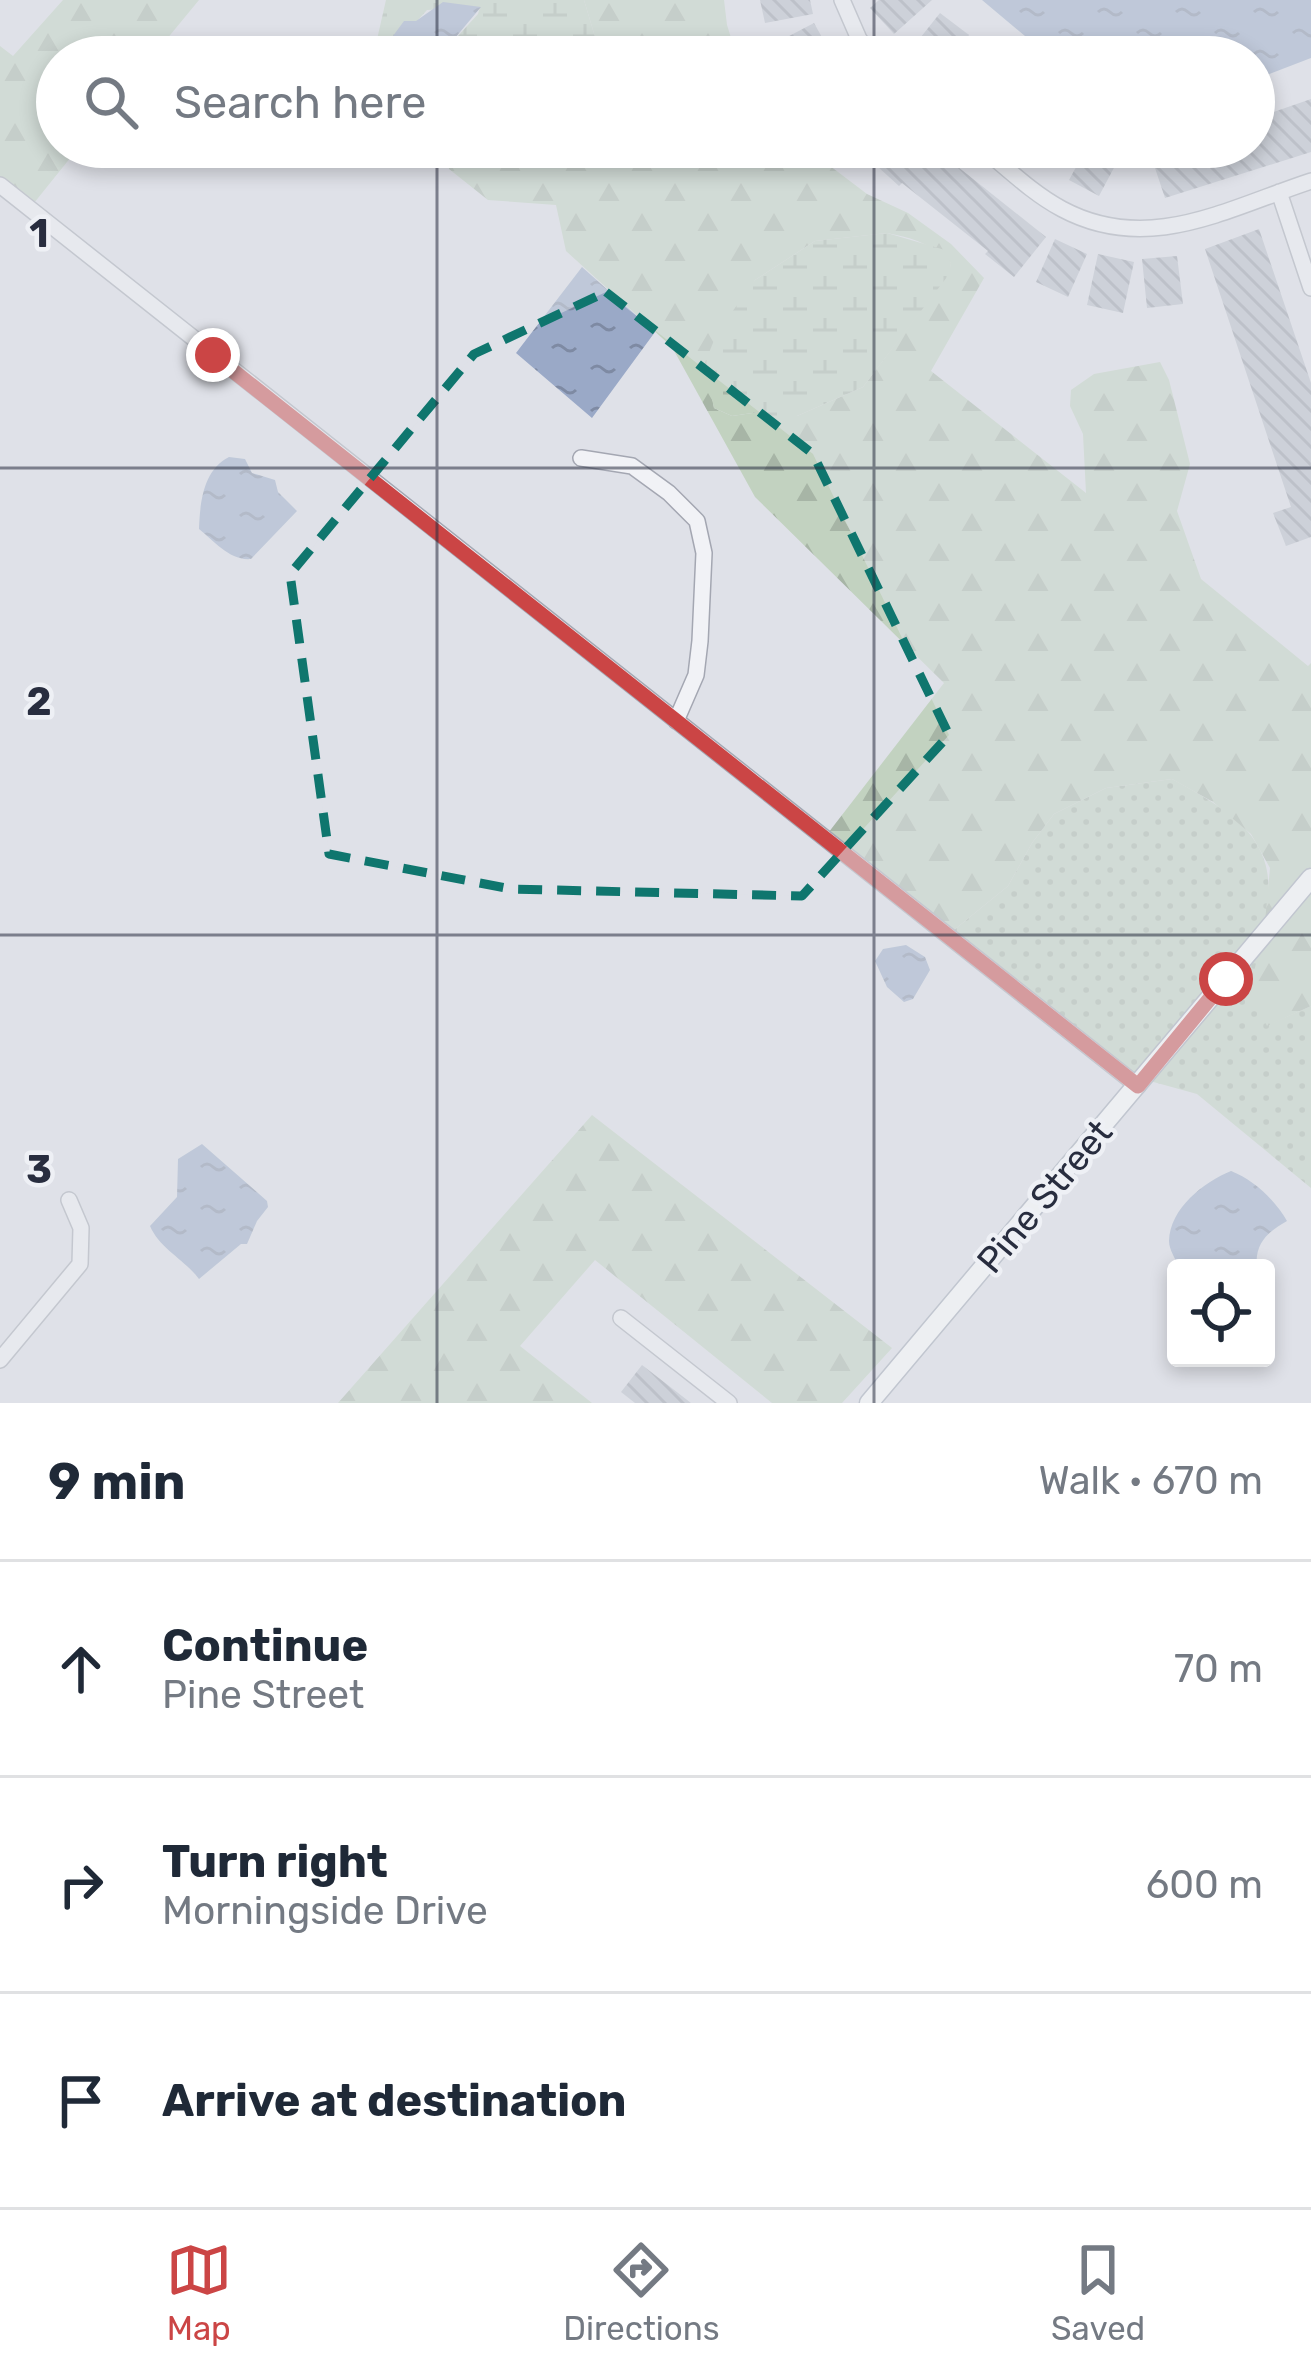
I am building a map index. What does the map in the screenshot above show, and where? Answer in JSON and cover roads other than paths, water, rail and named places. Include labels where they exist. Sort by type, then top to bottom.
[{"type":"main road","name":"Pine Street","points":[[869,1403],[1311,878]]},
{"type":"street","points":[[842,0],[857,36]]},
{"type":"street","points":[[1008,168],[1059,208],[1123,231],[1162,230],[1311,181]]},
{"type":"street","points":[[0,185],[1138,1086]]},
{"type":"street","points":[[1280,192],[1311,288]]},
{"type":"street","points":[[581,458],[632,466],[697,521],[704,553],[700,641],[696,675],[676,721]]},
{"type":"street","points":[[0,1360],[80,1264],[81,1228],[69,1200]]},
{"type":"street","points":[[621,1318],[728,1403]]},
{"type":"water","points":[[982,0],[1311,0],[1311,58],[1275,72],[1275,36],[1025,36]]},
{"type":"water","points":[[443,2],[481,7],[457,36],[393,36],[404,21],[416,21]]},
{"type":"water","points":[[582,267],[655,332],[592,418],[516,353]]},
{"type":"water","points":[[229,457],[245,459],[252,473],[275,480],[278,492],[297,511],[251,559],[229,554],[199,529],[208,479]]},
{"type":"water","points":[[906,945],[925,957],[930,970],[913,999],[904,1002],[887,987],[875,961],[883,949]]},
{"type":"water","points":[[202,1144],[267,1201],[268,1207],[247,1244],[199,1279],[150,1226],[177,1197],[178,1159]]},
{"type":"water","points":[[1231,1171],[1263,1192],[1287,1221],[1264,1239],[1258,1259],[1175,1259],[1169,1241],[1175,1218],[1210,1182]]}]
